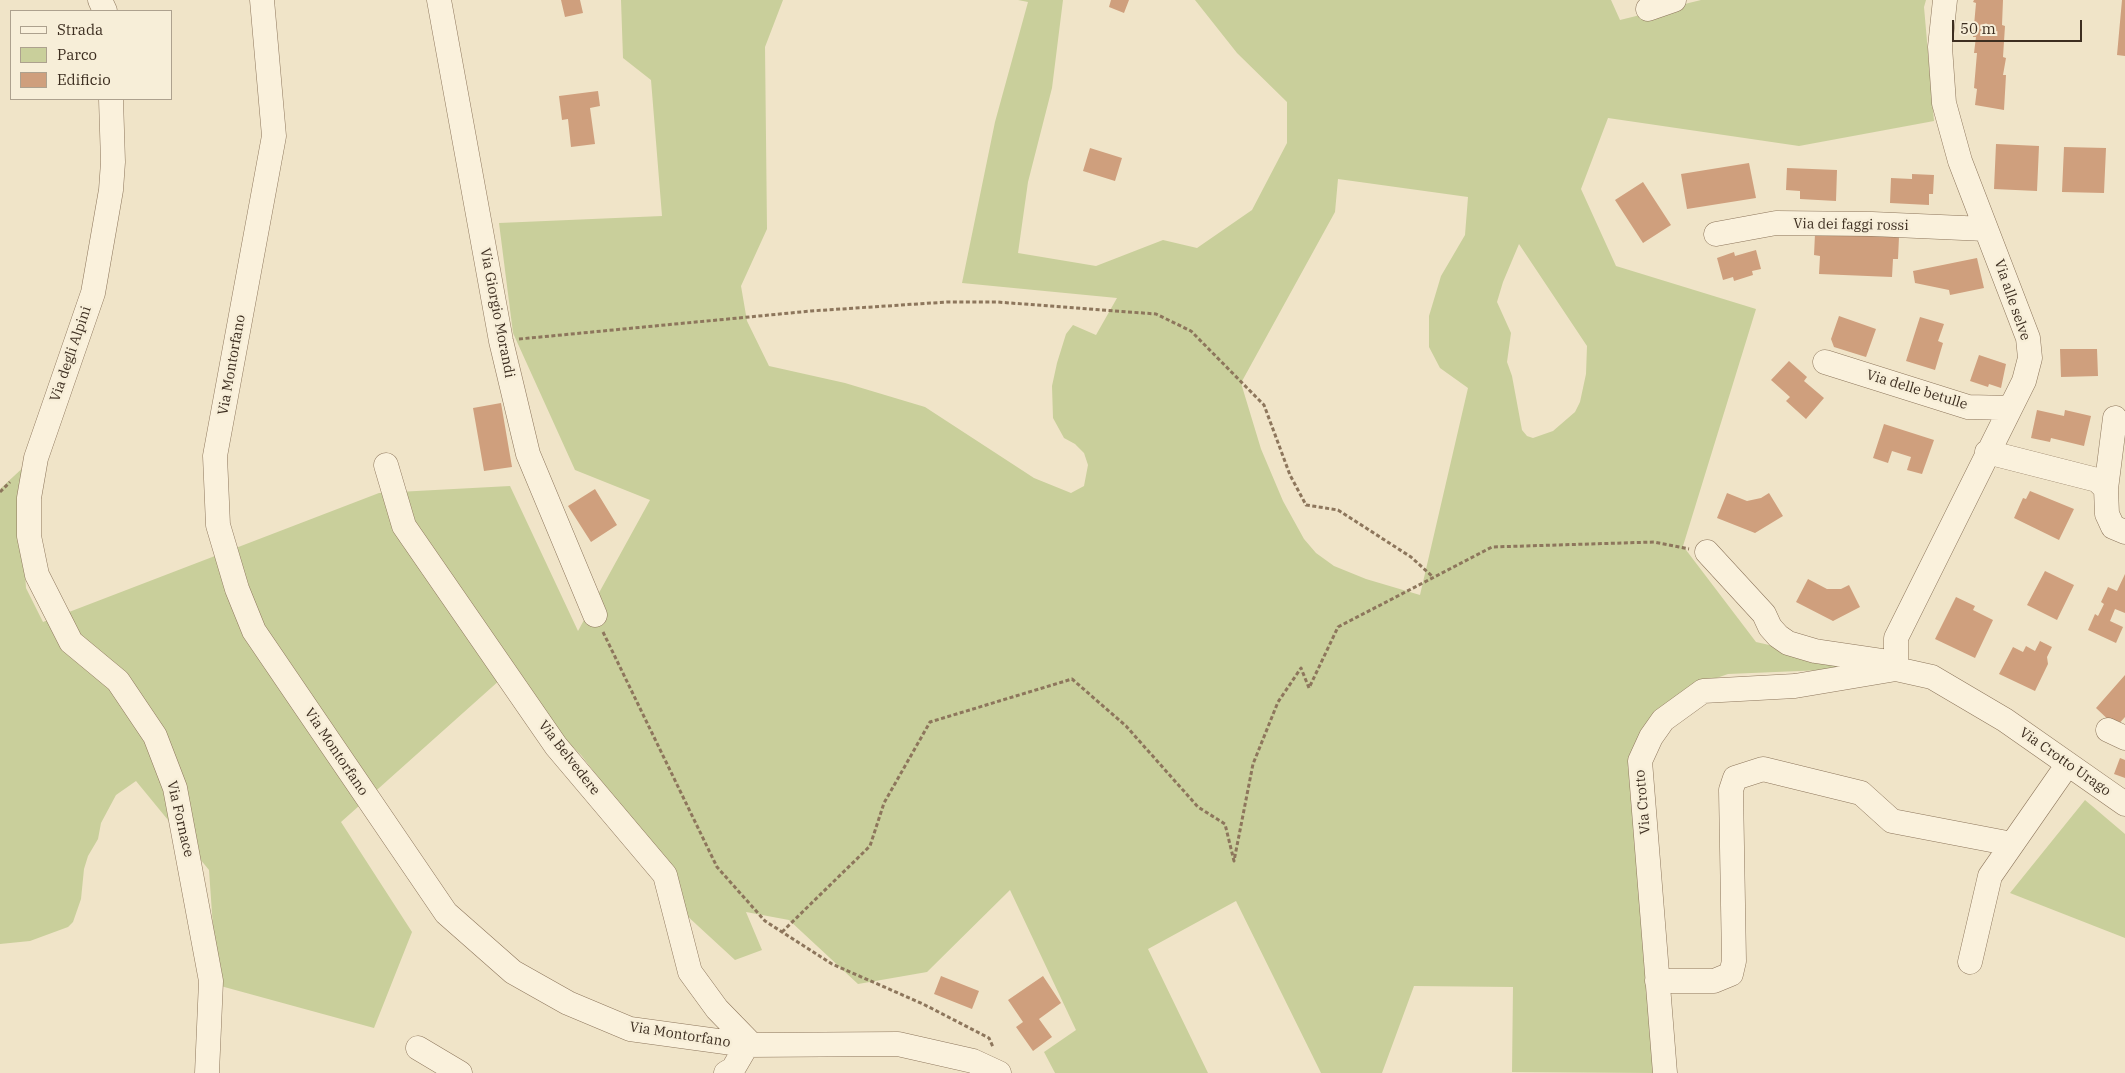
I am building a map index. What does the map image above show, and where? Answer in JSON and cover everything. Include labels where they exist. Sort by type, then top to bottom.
[{"type":"street","name":"Via Montorfano","points":[[262,0],[274,136],[215,456],[218,525],[237,589],[254,631],[446,913],[513,972],[568,1003],[630,1029],[749,1045],[898,1044],[973,1061],[998,1064]]},
{"type":"street","name":"Via Giorgio Morandi","points":[[439,0],[501,341],[528,454],[594,615]]},
{"type":"street","points":[[1648,9],[1674,0]]},
{"type":"street","name":"Via alle selve","points":[[1896,669],[1896,638],[2024,381],[2030,358],[2028,338],[1960,161],[1944,102],[1940,47],[1945,0]]},
{"type":"street","name":"Via degli Alpini","points":[[51,605],[37,575],[29,536],[29,498],[41,440],[93,293],[111,190],[113,162],[112,100]]},
{"type":"street","name":"Via dei faggi rossi","points":[[1716,234],[1776,223],[1872,224],[1986,229]]},
{"type":"street","name":"Via delle betulle","points":[[1825,362],[1968,407],[2010,408]]},
{"type":"street","points":[[2114,418],[2106,488],[2107,514],[2113,528],[2125,532]]},
{"type":"street","points":[[1987,452],[2097,480],[2106,488]]},
{"type":"street","name":"Via Belvedere","points":[[386,466],[404,526],[556,746],[665,875],[690,972],[717,1009],[749,1045]]},
{"type":"street","points":[[1707,552],[1764,614],[1770,627],[1783,640],[1815,651],[1883,661],[1896,669]]},
{"type":"street","name":"Via Fornace","points":[[51,605],[71,642],[118,681],[155,736],[175,788],[211,981],[207,1073]]},
{"type":"street","name":"Via Crotto Urago","points":[[1896,669],[1932,677],[2005,720],[2125,804]]},
{"type":"street","name":"Via Crotto","points":[[1665,1073],[1640,761],[1651,737],[1663,720],[1703,691],[1796,686],[1896,669]]},
{"type":"street","points":[[1970,962],[1990,876],[2068,764]]},
{"type":"street","points":[[1658,981],[1714,981],[1731,974],[1734,960],[1731,790],[1735,778],[1763,769],[1860,793],[1892,822],[2012,844]]},
{"type":"street","points":[[726,1073],[733,1069],[749,1045]]},
{"type":"street","points":[[418,1048],[460,1073]]},
{"type":"path","points":[[501,341],[811,311],[947,302],[998,302],[1156,314],[1191,331],[1264,405],[1290,475],[1306,505],[1338,510],[1411,556],[1433,576]]},
{"type":"path","points":[[782,932],[870,846],[884,803],[930,722],[1072,679],[1126,726],[1198,807],[1225,824],[1234,861],[1253,764],[1278,702],[1301,668],[1309,688],[1338,626],[1433,576],[1492,548],[1654,542],[1707,552]]},
{"type":"path","points":[[594,615],[717,867],[765,921],[832,964],[923,1004],[989,1038],[998,1064]]},
{"type":"green space","points":[[621,0],[783,0],[765,47],[767,229],[741,286],[747,321],[769,366],[845,383],[925,407],[1034,478],[1071,493],[1084,486],[1088,465],[1084,453],[1075,444],[1064,438],[1053,418],[1052,386],[1057,363],[1066,334],[1073,325],[1096,335],[1117,298],[962,283],[995,122],[1028,2],[1018,0],[1063,0],[1052,88],[1028,182],[1018,253],[1096,266],[1163,240],[1197,248],[1252,210],[1287,143],[1287,102],[1237,53],[1195,0],[1611,0],[1620,20],[1701,0],[1926,0],[1924,7],[1934,121],[1799,146],[1608,118],[1581,189],[1616,266],[1756,309],[1683,546],[1756,642],[1871,668],[1728,674],[1705,682],[1647,735],[1655,1073],[1512,1072],[1513,987],[1414,986],[1382,1073],[1321,1073],[1236,901],[1148,949],[1208,1073],[1055,1073],[1044,1052],[1076,1030],[1010,890],[927,972],[858,984],[789,920],[746,912],[762,950],[735,960],[659,890],[629,817],[581,755],[501,679],[341,822],[412,932],[374,1028],[217,985],[209,870],[136,781],[116,795],[101,823],[98,839],[88,856],[84,869],[81,899],[73,922],[68,927],[30,941],[0,944],[0,489],[28,463],[24,557],[26,588],[43,622],[379,493],[510,486],[578,631],[650,500],[575,470],[513,333],[499,223],[662,216],[651,80],[623,58]],"holes":[[[1338,179],[1468,197],[1465,235],[1441,276],[1429,316],[1429,347],[1440,368],[1468,388],[1420,595],[1366,579],[1334,566],[1316,553],[1304,539],[1283,501],[1261,449],[1241,383],[1335,212]],[[1519,244],[1587,346],[1586,374],[1580,402],[1575,412],[1553,431],[1533,438],[1527,436],[1522,430],[1512,376],[1507,362],[1511,333],[1497,302]]]},
{"type":"green space","points":[[2085,800],[2125,834],[2125,938],[2010,893]]},
{"type":"building","points":[[561,0],[580,0],[583,13],[565,17]]},
{"type":"building","points":[[1111,0],[1129,0],[1124,13],[1109,7]]},
{"type":"building","points":[[1974,0],[2003,0],[2002,25],[2005,26],[2003,57],[2006,58],[2003,75],[2006,75],[2004,110],[1975,105],[1977,89],[1974,88],[1977,53],[1974,53],[1976,37],[1973,37],[1976,3],[1973,2]]},
{"type":"building","points":[[2122,0],[2125,0],[2125,56],[2117,55]]},
{"type":"building","points":[[598,91],[600,106],[590,108],[595,144],[571,147],[568,119],[562,120],[559,96]]},
{"type":"building","points":[[1996,144],[2039,146],[2037,191],[1994,189]]},
{"type":"building","points":[[2064,147],[2106,148],[2104,193],[2062,192]]},
{"type":"building","points":[[1090,148],[1122,158],[1115,181],[1083,171]]},
{"type":"building","points":[[1749,163],[1756,198],[1687,209],[1681,174]]},
{"type":"building","points":[[1787,168],[1837,170],[1836,201],[1800,199],[1800,191],[1786,190]]},
{"type":"building","points":[[1912,174],[1934,175],[1933,194],[1929,194],[1929,205],[1890,203],[1891,178],[1912,179]]},
{"type":"building","points":[[1643,182],[1671,225],[1643,243],[1615,200]]},
{"type":"building","points":[[1815,234],[1899,237],[1898,259],[1893,259],[1892,277],[1819,274],[1820,256],[1814,255]]},
{"type":"building","points":[[1756,250],[1761,269],[1752,271],[1753,275],[1734,281],[1733,277],[1723,280],[1717,258],[1734,252],[1735,256]]},
{"type":"building","points":[[1977,258],[1984,288],[1950,295],[1949,290],[1915,283],[1913,271]]},
{"type":"building","points":[[1839,316],[1876,329],[1866,357],[1834,347],[1831,339]]},
{"type":"building","points":[[1920,317],[1944,324],[1938,341],[1943,343],[1935,370],[1906,361]]},
{"type":"building","points":[[2060,349],[2097,349],[2098,376],[2061,377]]},
{"type":"building","points":[[1979,355],[2006,364],[2001,388],[1989,384],[1988,387],[1970,381]]},
{"type":"building","points":[[1789,361],[1807,377],[1804,381],[1824,398],[1806,419],[1786,401],[1790,397],[1771,380]]},
{"type":"building","points":[[501,403],[512,467],[484,471],[473,408]]},
{"type":"building","points":[[2037,410],[2064,416],[2065,410],[2091,416],[2084,446],[2051,438],[2050,442],[2031,438]]},
{"type":"building","points":[[1884,424],[1934,440],[1922,474],[1907,470],[1911,457],[1892,451],[1888,463],[1873,458]]},
{"type":"building","points":[[595,489],[617,525],[591,542],[568,506]]},
{"type":"building","points":[[2030,491],[2074,509],[2059,540],[2014,518],[2023,498],[2026,499]]},
{"type":"building","points":[[1727,493],[1747,501],[1761,498],[1769,493],[1783,516],[1755,533],[1717,518]]},
{"type":"building","points":[[2045,571],[2074,585],[2057,620],[2027,605]]},
{"type":"building","points":[[2125,574],[2125,613],[2115,609],[2110,621],[2123,627],[2116,643],[2088,630],[2095,614],[2098,616],[2104,604],[2101,602],[2108,587],[2117,591]]},
{"type":"building","points":[[1808,579],[1827,589],[1841,589],[1849,585],[1860,607],[1833,621],[1796,602]]},
{"type":"building","points":[[1956,597],[1975,606],[1973,610],[1993,620],[1975,658],[1935,639]]},
{"type":"building","points":[[2040,641],[2052,647],[2047,657],[2048,664],[2035,691],[1999,674],[2013,647],[2023,652],[2026,646],[2035,651]]},
{"type":"building","points":[[2125,675],[2125,717],[2116,727],[2096,708]]},
{"type":"building","points":[[2120,758],[2125,760],[2125,778],[2114,774]]},
{"type":"building","points":[[941,976],[979,991],[972,1009],[934,994]]},
{"type":"building","points":[[1043,976],[1061,1003],[1039,1019],[1052,1037],[1033,1051],[1016,1027],[1023,1022],[1008,1000]]}]
